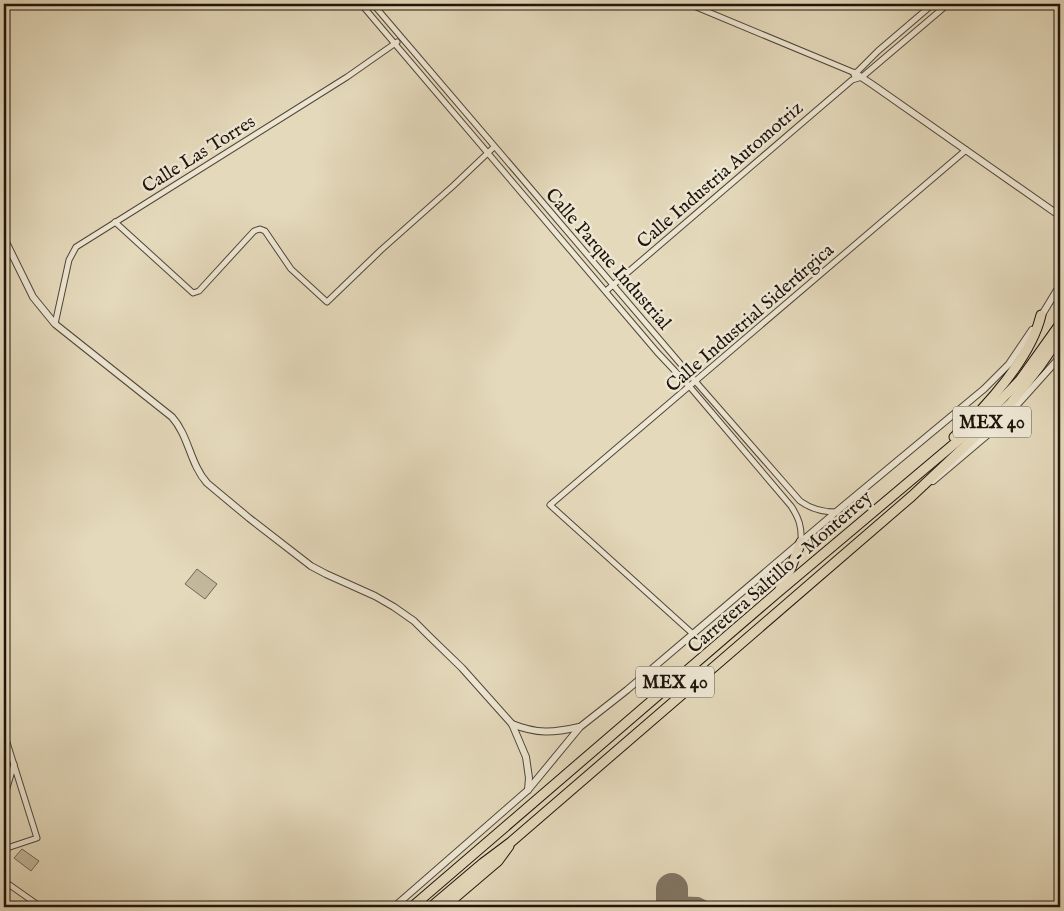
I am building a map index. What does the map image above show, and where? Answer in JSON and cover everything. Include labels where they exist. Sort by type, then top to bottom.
[{"type":"highway","points":[[938,456],[945,445],[984,407],[1007,377],[1039,327],[1042,315]]},
{"type":"highway","name":"Carretera Saltillo - Monterrey","points":[[412,907],[938,456],[979,423],[1009,393],[1032,365],[1060,324]]},
{"type":"highway","name":"Carretera Saltillo - Monterrey","points":[[431,907],[511,842],[912,496],[1011,403],[1060,337]]},
{"type":"highway","points":[[777,594],[794,563],[801,542]]},
{"type":"highway","points":[[786,555],[794,563]]},
{"type":"highway","points":[[444,907],[504,855],[511,842]]},
{"type":"highway","points":[[418,907],[438,890],[444,880]]},
{"type":"street","points":[[361,4],[657,352],[690,387],[786,500],[798,516],[802,530],[801,542]]},
{"type":"street","name":"Calle Parque Industrial","points":[[373,4],[771,468],[806,505],[820,510],[836,512]]},
{"type":"street","points":[[690,4],[854,77],[862,77],[1060,216]]},
{"type":"street","name":"Calle Industria Automotriz","points":[[606,291],[854,77],[933,4]]},
{"type":"street","points":[[862,77],[948,4]]},
{"type":"street","name":"Calle Las Torres","points":[[54,324],[72,251],[81,243],[347,77],[402,38]]},
{"type":"street","points":[[115,222],[192,293],[199,291],[254,231],[260,228],[265,231],[291,269],[327,302],[494,147]]},
{"type":"street","name":"Calle Industrial Siderúrgica","points":[[692,634],[550,506],[966,150]]},
{"type":"street","points":[[4,238],[33,297],[54,324],[172,417],[182,431],[201,477],[207,483],[311,566],[375,596],[414,621],[462,668],[512,724],[526,757],[529,778],[528,790]]},
{"type":"street","points":[[394,907],[528,790],[580,727],[627,690],[994,380],[1023,345],[1060,284]]},
{"type":"street","points":[[912,496],[921,492],[998,426],[1060,357]]},
{"type":"street","points":[[742,447],[749,441]]},
{"type":"street","points":[[764,474],[771,468]]},
{"type":"street","points":[[786,500],[794,493]]},
{"type":"street","points":[[512,724],[531,730],[551,733],[580,727]]},
{"type":"street","points":[[4,733],[37,838],[4,849]]},
{"type":"street","points":[[4,752],[12,756]]},
{"type":"street","points":[[4,798],[14,763]]},
{"type":"street","points":[[4,881],[41,907]]},
{"type":"shaded area","points":[[197,569],[217,584],[205,599],[185,584]]},
{"type":"shaded area","points":[[22,849],[39,861],[31,871],[14,858]]},
{"type":"taxiway","points":[[672,902],[698,903],[706,907]]},
{"type":"runway","points":[[672,889],[672,907]]}]
